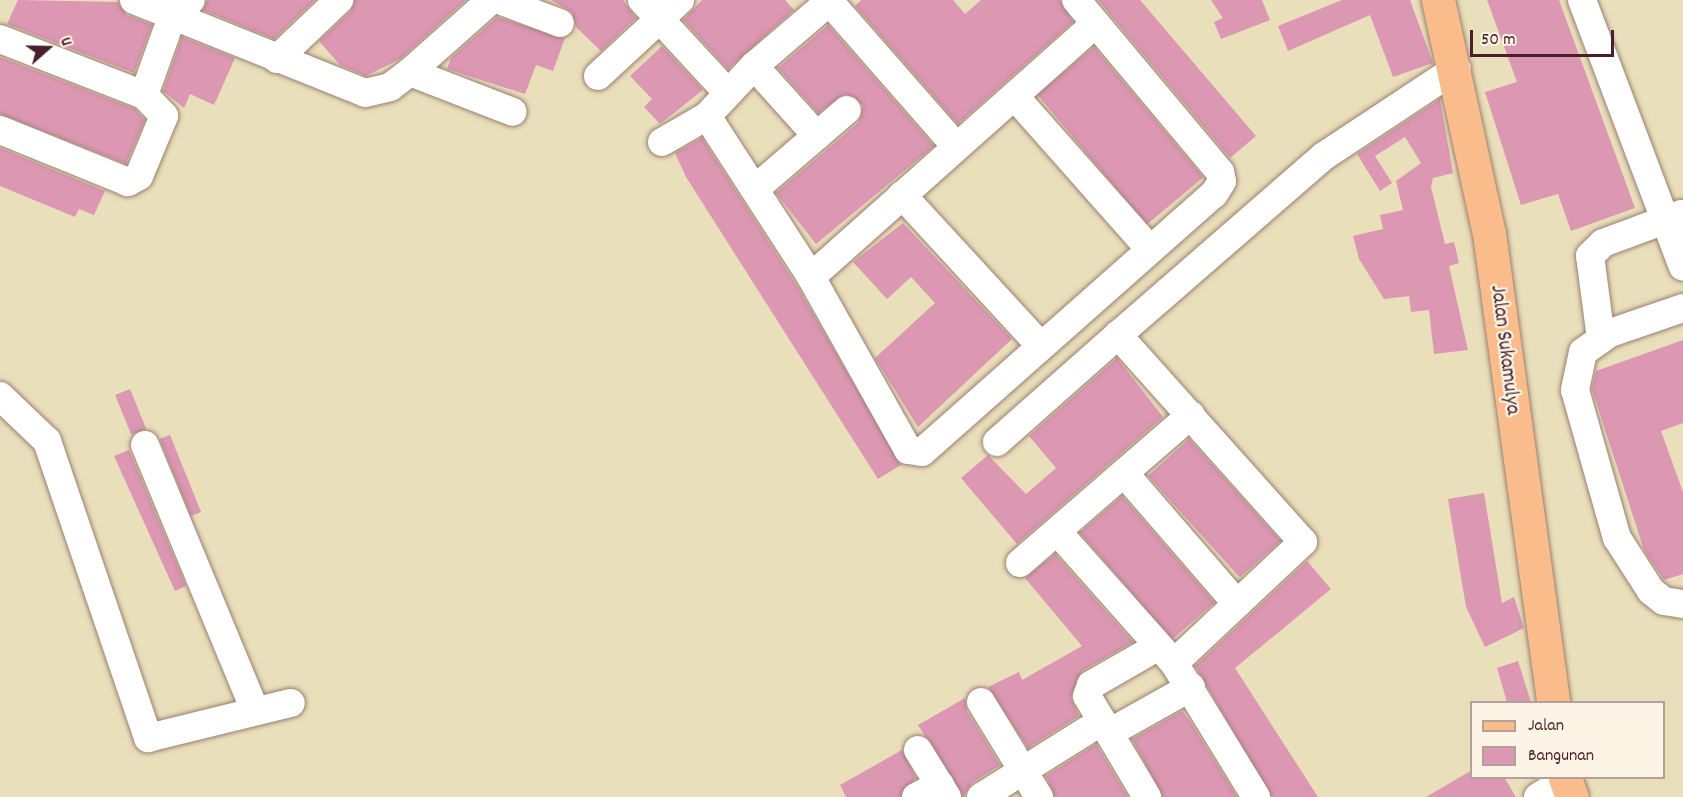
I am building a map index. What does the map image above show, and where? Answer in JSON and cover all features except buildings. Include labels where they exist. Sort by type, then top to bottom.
[{"type":"main road","name":"Jalan Sukamulya","points":[[1438,0],[1457,68],[1489,233],[1553,701]]},
{"type":"street","points":[[134,0],[182,8],[277,59],[365,93],[390,87],[491,0]]},
{"type":"street","points":[[277,59],[339,0]]},
{"type":"street","points":[[598,76],[650,9],[680,0]]},
{"type":"street","points":[[708,116],[811,277],[914,454],[927,449],[1039,344],[1214,194],[1220,172],[1094,25],[1076,0]]},
{"type":"street","points":[[1582,0],[1674,217],[1683,267]]},
{"type":"street","points":[[662,142],[708,116],[727,92],[754,66],[829,1],[955,145]]},
{"type":"street","points":[[515,2],[561,23]]},
{"type":"street","points":[[144,95],[182,8]]},
{"type":"street","points":[[650,9],[727,92]]},
{"type":"street","points":[[811,277],[955,145],[1017,99],[1094,25]]},
{"type":"street","points":[[0,39],[144,95],[161,107],[163,122],[139,176],[128,182],[0,130]]},
{"type":"street","points":[[754,66],[817,136]]},
{"type":"street","points":[[997,442],[1324,156],[1457,68]]},
{"type":"street","points":[[410,72],[513,112]]},
{"type":"street","points":[[1017,99],[1149,248]]},
{"type":"street","points":[[755,189],[847,110]]},
{"type":"street","points":[[902,195],[1039,344]]},
{"type":"street","points":[[1601,339],[1590,256],[1603,243],[1674,217]]},
{"type":"street","points":[[1097,294],[1122,331],[1191,415],[1303,542],[1237,604],[1165,655],[1091,685],[1089,703],[1106,727],[1147,797]]},
{"type":"street","points":[[1683,308],[1601,339],[1583,352],[1575,390],[1601,494],[1640,578],[1664,601],[1683,604]]},
{"type":"street","points":[[0,396],[46,441],[86,543],[144,733],[156,738],[291,703]]},
{"type":"street","points":[[1020,562],[1191,415]]},
{"type":"street","points":[[145,446],[255,711]]},
{"type":"street","points":[[1125,473],[1237,604]]},
{"type":"street","points":[[1063,538],[1191,687],[1256,797]]},
{"type":"street","points":[[981,797],[1023,770],[1191,687]]},
{"type":"street","points":[[981,702],[1039,797]]},
{"type":"street","points":[[918,750],[934,793]]}]
